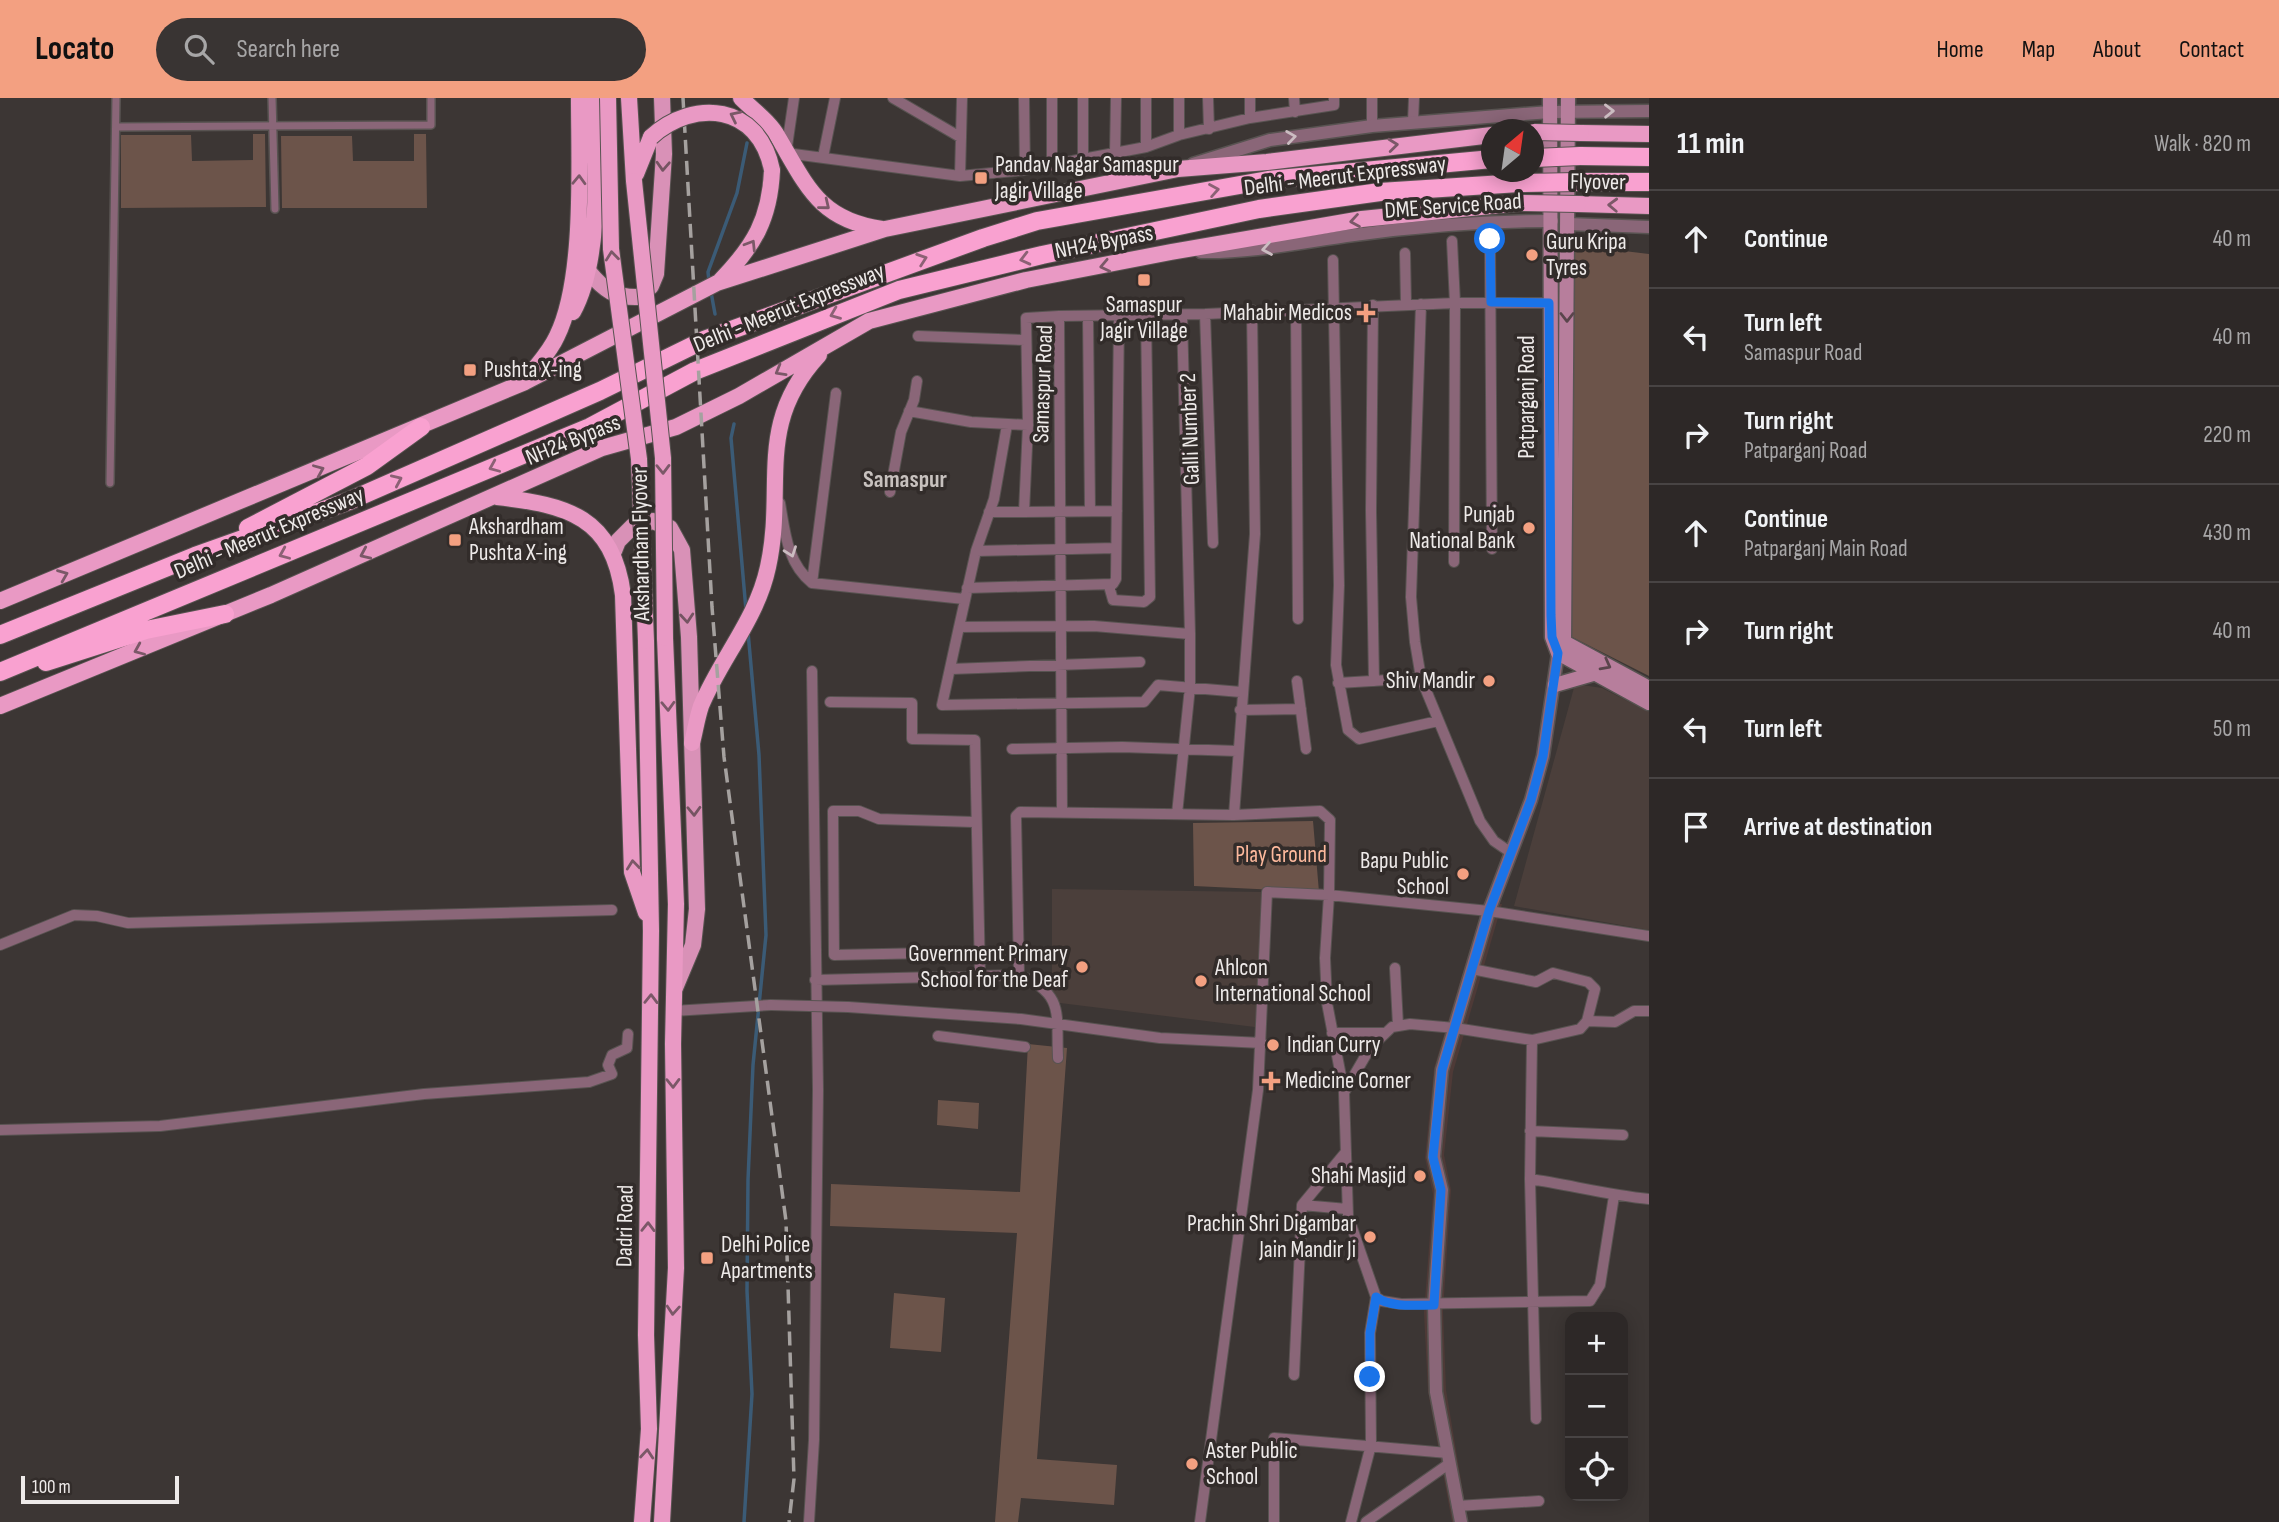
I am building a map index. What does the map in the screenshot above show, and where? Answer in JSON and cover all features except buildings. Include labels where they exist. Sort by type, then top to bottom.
[{"type":"highway","points":[[557,338],[573,287],[579,173],[579,98]]},
{"type":"highway","points":[[525,382],[575,310],[589,272],[593,251],[594,98]]},
{"type":"highway","name":"Akshardham Flyover","points":[[608,98],[611,249],[639,460],[651,930]]},
{"type":"highway","name":"Akshardham Flyover","points":[[629,98],[634,181],[663,458],[665,638],[676,904],[674,990]]},
{"type":"highway","points":[[741,98],[778,135],[807,189],[820,202],[850,221],[885,229]]},
{"type":"highway","points":[[634,181],[651,138],[663,124],[687,111],[714,108],[731,113],[747,122],[760,135],[772,170],[771,197],[756,238],[718,283]]},
{"type":"highway","points":[[1544,132],[1649,134]]},
{"type":"highway","points":[[0,601],[525,382],[718,283],[885,229],[1178,169],[1481,136]]},
{"type":"highway","points":[[1544,158],[1649,157]]},
{"type":"highway","name":"Delhi - Meerut Expressway","points":[[0,635],[195,556],[349,501],[600,391],[704,340],[868,278],[1037,222],[1258,182],[1481,160]]},
{"type":"highway","name":"Delhi - Meerut Expressway","points":[[0,673],[590,427],[695,371],[872,299],[1042,255],[1259,209],[1380,192],[1519,183],[1649,182]]},
{"type":"highway","name":"Flyover","points":[[1171,252],[1362,219],[1520,203],[1649,206]]},
{"type":"highway","name":"NH24 Bypass","points":[[0,706],[225,614],[602,449],[676,427],[739,396],[869,321],[1026,281],[1171,252]]},
{"type":"highway","points":[[692,743],[701,708],[761,592],[772,545],[775,446],[786,404],[808,366],[839,337]]},
{"type":"highway","points":[[195,556],[367,466],[421,427]]},
{"type":"highway","points":[[495,497],[541,503],[565,511],[597,532],[614,551],[623,595],[632,872],[651,930]]},
{"type":"highway","points":[[0,673],[71,656],[146,631],[225,614]]},
{"type":"highway","name":"Dadri Road","points":[[642,1522],[649,1429],[646,1335],[651,930]]},
{"type":"highway","points":[[662,1522],[676,1268],[674,990]]},
{"type":"main road","points":[[589,272],[600,286],[620,298],[639,297],[651,286],[656,274],[664,155],[662,98]]},
{"type":"main road","name":"Patparganj Road","points":[[1550,105],[1551,615],[1552,637],[1561,648]]},
{"type":"main road","name":"Patparganj Road","points":[[1561,648],[1568,105]]},
{"type":"main road","points":[[614,551],[624,533],[642,523],[653,521],[670,528],[682,550],[689,637],[697,909],[693,945],[674,990]]},
{"type":"main road","points":[[1561,648],[1593,674],[1649,703]]},
{"type":"main road","points":[[1561,648],[1649,688]]},
{"type":"main road","points":[[1555,685],[1593,674]]},
{"type":"street","points":[[110,483],[116,98]]},
{"type":"street","points":[[272,98],[275,209]]},
{"type":"street","points":[[116,127],[431,125],[431,98]]},
{"type":"street","points":[[794,98],[786,153],[960,176],[1025,170],[1146,147],[1179,135],[1250,118],[1334,105],[1334,98]]},
{"type":"street","points":[[823,157],[835,98]]},
{"type":"street","points":[[893,98],[960,137]]},
{"type":"street","points":[[960,176],[962,98]]},
{"type":"street","points":[[1024,98],[1025,170]]},
{"type":"street","points":[[1052,98],[1052,164]]},
{"type":"street","points":[[1083,98],[1083,158]]},
{"type":"street","points":[[1115,153],[1116,98]]},
{"type":"street","points":[[1146,98],[1146,147]]},
{"type":"street","points":[[1179,98],[1179,135]]},
{"type":"street","points":[[1208,98],[1209,129]]},
{"type":"street","points":[[1250,98],[1250,118]]},
{"type":"street","points":[[1294,98],[1294,112]]},
{"type":"street","points":[[1372,98],[1372,126]]},
{"type":"street","points":[[1413,122],[1414,98]]},
{"type":"street","points":[[1178,169],[1270,140],[1372,126],[1550,105],[1649,111]]},
{"type":"street","name":"DME Service Road","points":[[1171,252],[1245,253],[1359,234],[1494,221],[1552,220]]},
{"type":"street","points":[[1568,224],[1649,227]]},
{"type":"street","points":[[1490,239],[1492,549]]},
{"type":"street","points":[[1452,241],[1455,303],[1454,562]]},
{"type":"street","points":[[1405,253],[1406,304]]},
{"type":"street","points":[[1333,260],[1338,683],[1348,730],[1352,737],[1359,739],[1438,721]]},
{"type":"street","name":"Samaspur Road","points":[[1062,812],[1059,316],[1182,315],[1406,304],[1549,303]]},
{"type":"street","points":[[1421,304],[1411,597],[1421,678],[1480,821],[1494,841],[1510,852]]},
{"type":"street","points":[[1373,305],[1371,511],[1374,681]]},
{"type":"street","points":[[1296,309],[1298,619]]},
{"type":"street","points":[[1234,814],[1241,692],[1255,534],[1252,310]]},
{"type":"street","name":"Galli Number 2","points":[[1205,314],[1213,543]]},
{"type":"street","points":[[1108,586],[1113,600],[1144,602],[1150,597],[1146,315]]},
{"type":"street","points":[[1177,814],[1190,687],[1182,315]]},
{"type":"street","points":[[1024,512],[1028,425],[1026,318],[1059,316]]},
{"type":"street","points":[[1088,316],[1090,511]]},
{"type":"street","points":[[774,468],[789,552],[800,573],[812,583],[965,593],[1108,586],[1116,579],[1119,316]]},
{"type":"street","points":[[918,336],[1026,340]]},
{"type":"street","points":[[890,492],[901,432],[917,381]]},
{"type":"street","points":[[812,583],[836,393]]},
{"type":"street","points":[[909,411],[1007,425],[1028,425]]},
{"type":"street","points":[[1007,425],[998,485],[965,593],[942,705],[1143,702],[1154,686],[1241,692]]},
{"type":"street","points":[[989,512],[1117,511]]},
{"type":"street","points":[[976,551],[1116,548]]},
{"type":"street","points":[[959,627],[1121,627],[1190,634]]},
{"type":"street","points":[[1461,1522],[1436,1392],[1434,1305],[1441,1190],[1433,1157],[1442,1070],[1489,911],[1540,767],[1561,648]]},
{"type":"street","points":[[951,669],[1140,662]]},
{"type":"street","points":[[809,1522],[814,1440],[818,1090],[812,671]]},
{"type":"street","points":[[1338,683],[1421,678]]},
{"type":"street","points":[[1297,681],[1306,749]]},
{"type":"street","points":[[830,702],[912,703],[912,738],[975,740],[974,822],[980,975]]},
{"type":"street","points":[[1240,710],[1301,709]]},
{"type":"street","points":[[1012,749],[1237,751]]},
{"type":"street","points":[[834,955],[833,811],[859,811],[879,818],[974,822]]},
{"type":"street","points":[[1018,975],[1016,816],[1020,812],[1234,814],[1320,811],[1326,814],[1329,820],[1329,895],[1325,958],[1332,1033],[1344,1092],[1348,1209],[1350,1226],[1376,1297],[1370,1333],[1371,1445],[1352,1522]]},
{"type":"street","points":[[1200,1522],[1214,1434],[1262,1043],[1267,892],[1329,895],[1489,911],[1649,936]]},
{"type":"street","points":[[0,945],[74,915],[97,916],[128,923],[612,910]]},
{"type":"street","points":[[815,956],[979,952]]},
{"type":"street","points":[[1395,968],[1398,1025]]},
{"type":"street","points":[[1344,1092],[1370,1048],[1383,1033],[1398,1025],[1455,1028],[1532,1040],[1580,1029],[1587,1021],[1595,989],[1588,982],[1553,973],[1536,982],[1472,969]]},
{"type":"street","points":[[816,979],[1018,975],[1040,983],[1052,996],[1058,1058]]},
{"type":"street","points":[[673,1011],[771,1005],[848,1007],[1056,1024],[1160,1038],[1262,1043]]},
{"type":"street","points":[[1587,1021],[1615,1022],[1634,1011],[1649,1011]]},
{"type":"street","points":[[1332,1033],[1383,1033]]},
{"type":"street","points":[[0,1130],[160,1126],[424,1094],[589,1082],[612,1074],[608,1065],[611,1055],[621,1053],[627,1048],[628,1034]]},
{"type":"street","points":[[938,1036],[1025,1047]]},
{"type":"street","points":[[1532,1040],[1530,1179],[1536,1419]]},
{"type":"street","points":[[1530,1131],[1623,1135]]},
{"type":"street","points":[[1294,1375],[1302,1205],[1345,1153]]},
{"type":"street","points":[[1530,1179],[1588,1187],[1614,1196],[1649,1199]]},
{"type":"street","points":[[1376,1297],[1382,1301],[1401,1304],[1434,1305],[1584,1303],[1595,1295],[1605,1262],[1614,1196]]},
{"type":"street","points":[[1302,1205],[1348,1209]]},
{"type":"street","points":[[1274,1522],[1274,1438],[1371,1445],[1449,1458]]},
{"type":"street","points":[[1366,1522],[1449,1458]]},
{"type":"street","points":[[1457,1506],[1539,1501]]},
{"type":"shaded area","points":[[1575,684],[1602,688],[1649,712],[1649,930],[1514,906]]},
{"type":"shaded area","points":[[1052,889],[1263,892],[1263,1028],[1052,1002]]},
{"type":"shaded area","points":[[1484,902],[1502,904],[1453,1072],[1444,1155],[1451,1190],[1443,1311],[1446,1390],[1468,1522],[1452,1522],[1428,1392],[1424,1313],[1433,1194],[1425,1158],[1434,1068]]},
{"type":"green space","points":[[253,134],[265,134],[266,207],[121,208],[121,135],[191,135],[192,161],[253,160]]},
{"type":"green space","points":[[414,134],[426,134],[427,208],[282,208],[281,136],[352,136],[353,161],[414,161]]},
{"type":"green space","points":[[1574,245],[1649,254],[1649,676],[1570,636]]},
{"type":"green space","name":"Play Ground","points":[[1313,821],[1319,892],[1194,886],[1193,823]]},
{"type":"green space","points":[[1028,1044],[1067,1048],[1037,1459],[1117,1465],[1114,1505],[1021,1498],[1018,1522],[995,1522],[1017,1233],[830,1226],[831,1184],[1020,1192]]},
{"type":"green space","points":[[938,1100],[979,1103],[978,1129],[937,1125]]},
{"type":"green space","points":[[894,1293],[945,1298],[941,1352],[890,1348]]},
{"type":"waterway","points":[[709,281],[708,272],[737,193],[747,143]]},
{"type":"waterway","points":[[711,292],[715,314]]},
{"type":"waterway","points":[[734,424],[731,438],[746,610]]},
{"type":"waterway","points":[[744,1522],[752,1394],[747,1291],[748,1180],[753,1065],[766,935],[759,755],[748,632]]},
{"type":"railway","points":[[683,98],[712,607],[724,757],[786,1221],[794,1479],[789,1522]]},
{"type":"place","name":"Pandav Nagar Samaspur Jagir Village","points":[[981,178]]},
{"type":"place","name":"Guru Kripa Tyres","points":[[1532,255]]},
{"type":"place","name":"Samaspur Jagir Village","points":[[1144,280]]},
{"type":"place","name":"Mahabir Medicos","points":[[1366,313]]},
{"type":"place","name":"Pushta X-ing","points":[[470,370]]},
{"type":"place","name":"Punjab National Bank","points":[[1529,528]]},
{"type":"place","name":"Akshardham Pushta X-ing","points":[[455,540]]},
{"type":"place","name":"Shiv Mandir","points":[[1489,681]]},
{"type":"place","name":"Bapu Public School","points":[[1463,874]]},
{"type":"place","name":"Government Primary School for the Deaf","points":[[1082,967]]},
{"type":"place","name":"Ahlcon International School","points":[[1201,981]]},
{"type":"place","name":"Indian Curry","points":[[1273,1045]]},
{"type":"place","name":"Medicine Corner","points":[[1271,1081]]},
{"type":"place","name":"Shahi Masjid","points":[[1420,1176]]},
{"type":"place","name":"Prachin Shri Digambar Jain Mandir Ji","points":[[1370,1237]]},
{"type":"place","name":"Delhi Police Apartments","points":[[707,1258]]},
{"type":"place","name":"Aster Public School","points":[[1192,1464]]},
{"type":"district","name":"Samaspur","points":[[905,479]]},
{"type":"route","points":[[1370,1377],[1370,1333],[1376,1297],[1382,1301],[1401,1304],[1434,1305],[1441,1190],[1433,1157],[1442,1070],[1489,911],[1531,800],[1543,756],[1555,685],[1558,653],[1552,637],[1551,615],[1549,303],[1491,302],[1490,239]]}]
